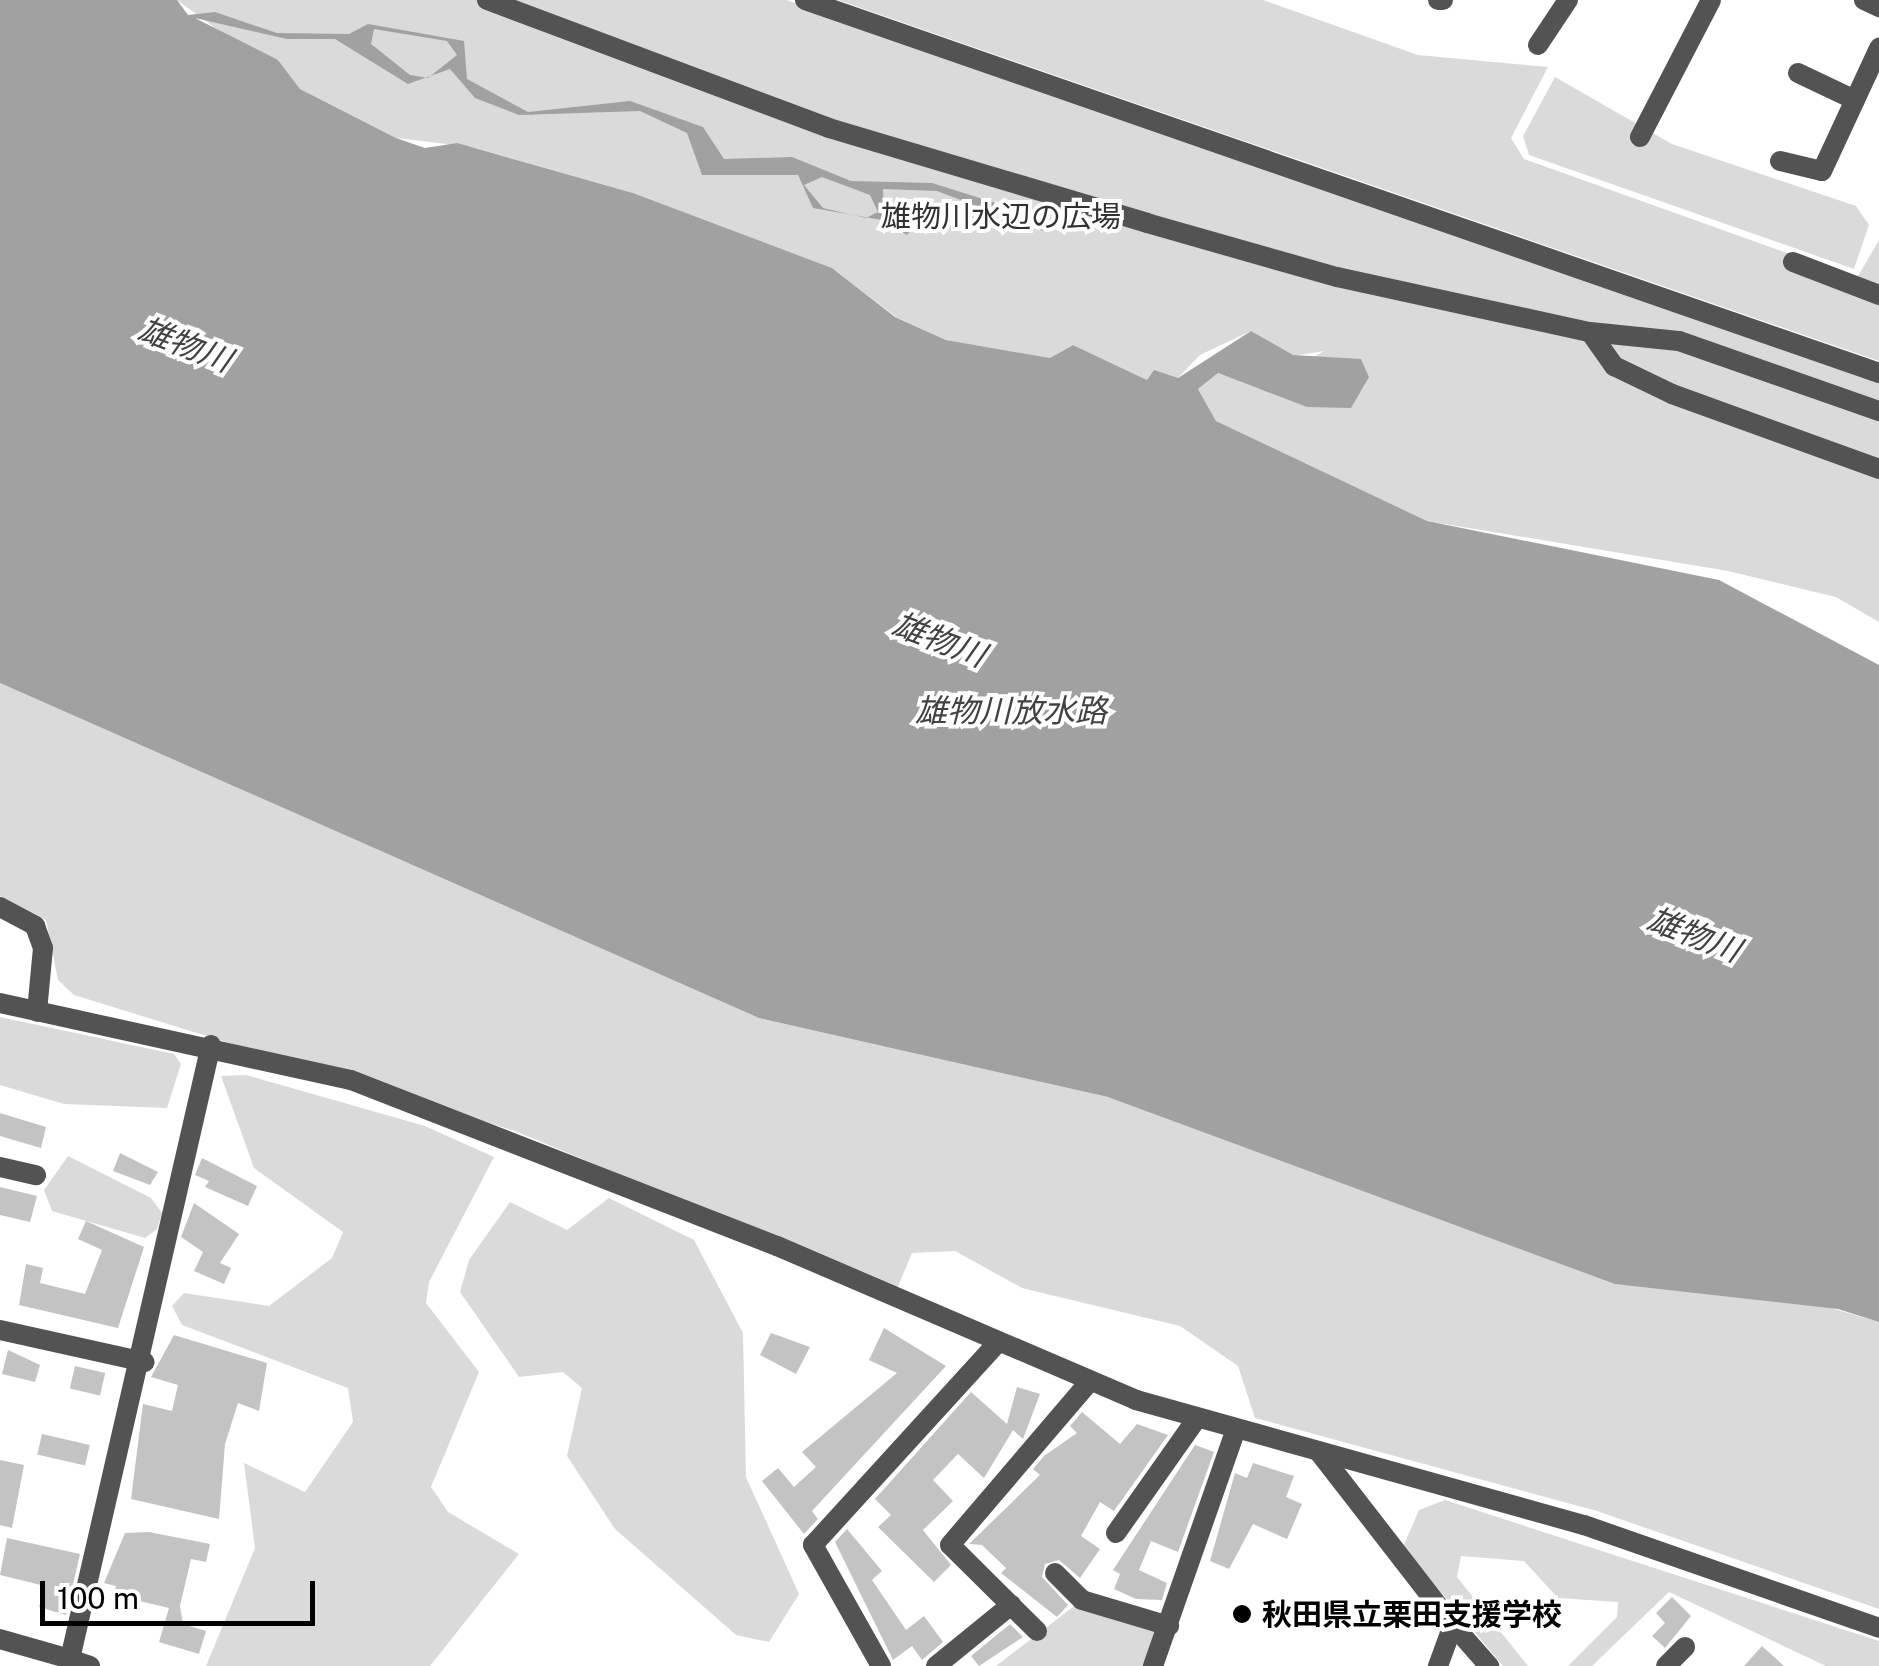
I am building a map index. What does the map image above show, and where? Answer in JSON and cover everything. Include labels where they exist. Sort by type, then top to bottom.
[{"type":"street","points":[[487,0],[829,128],[1338,277],[1590,332],[1679,341],[1879,411]]},
{"type":"street","points":[[805,0],[1879,373]]},
{"type":"street","points":[[1538,44],[1568,0]]},
{"type":"street","points":[[1640,137],[1711,0]]},
{"type":"street","points":[[1864,0],[1879,7]]},
{"type":"street","points":[[1780,160],[1822,170],[1879,48]]},
{"type":"street","points":[[1798,74],[1855,100]]},
{"type":"street","points":[[1793,262],[1879,295]]},
{"type":"street","points":[[1590,332],[1614,366],[1672,394],[1879,469]]},
{"type":"street","points":[[0,907],[39,937],[37,1012]]},
{"type":"street","points":[[0,1003],[211,1045],[351,1080],[561,1160],[995,1346],[1089,1382],[1236,1430],[1584,1524],[1879,1628]]},
{"type":"street","points":[[0,1639],[80,1663],[211,1045]]},
{"type":"street","points":[[0,1166],[36,1175]]},
{"type":"street","points":[[0,1330],[144,1362]]},
{"type":"street","points":[[870,1662],[812,1545],[995,1346]]},
{"type":"street","points":[[1037,1631],[950,1546],[1089,1382]]},
{"type":"street","points":[[1116,1533],[1197,1418]]},
{"type":"street","points":[[1152,1666],[1236,1430]]},
{"type":"street","points":[[1319,1452],[1452,1625],[1489,1666]]},
{"type":"street","points":[[1055,1574],[1082,1600],[1169,1626]]},
{"type":"street","points":[[936,1666],[1011,1605]]},
{"type":"street","points":[[1438,1666],[1452,1625]]},
{"type":"street","points":[[1666,1666],[1685,1647]]},
{"type":"green space","name":"雄物川水辺の広場","points":[[177,0],[786,0],[1879,383],[1879,622],[1836,597],[1728,571],[1427,521],[1216,421],[1198,389],[1218,373],[1259,389],[1324,351],[1293,356],[1251,331],[1200,355],[1178,378],[1147,380],[1073,345],[1050,358],[946,340],[896,317],[832,268],[633,193],[472,147],[396,138],[300,89],[278,60],[244,49]]},
{"type":"green space","points":[[838,0],[1263,0],[1418,55],[1548,67],[1511,138],[1524,159],[1857,278],[1879,240],[1879,361]]},
{"type":"green space","points":[[1555,77],[1672,144],[1856,206],[1869,225],[1854,269],[1529,155],[1523,136]]},
{"type":"green space","points":[[0,683],[759,1018],[1108,1097],[1879,1322],[1879,1609],[1597,1511],[1255,1418],[1238,1366],[1180,1326],[1022,1288],[955,1251],[912,1253],[897,1289],[515,1131],[74,995],[58,980],[46,920],[0,896]]},
{"type":"green space","points":[[0,1017],[174,1054],[181,1064],[167,1108],[64,1104],[0,1085]]},
{"type":"green space","points":[[246,1075],[425,1126],[494,1157],[429,1282],[426,1303],[479,1372],[431,1487],[448,1512],[519,1554],[430,1666],[206,1666],[255,1548],[244,1463],[305,1492],[353,1422],[348,1388],[182,1325],[172,1306],[184,1293],[269,1306],[332,1258],[343,1232],[254,1168],[221,1076]]},
{"type":"green space","points":[[68,1156],[151,1198],[162,1213],[157,1229],[145,1238],[52,1211],[44,1190]]},
{"type":"green space","points":[[609,1198],[694,1240],[743,1333],[746,1477],[799,1594],[769,1642],[736,1635],[615,1529],[567,1456],[582,1388],[563,1372],[519,1377],[460,1292],[469,1260],[510,1202],[567,1230]]},
{"type":"green space","points":[[1445,1500],[1879,1641],[1879,1666],[1826,1666],[1669,1592],[1592,1666],[1568,1666],[1617,1617],[1618,1602],[1558,1598],[1524,1561],[1461,1556],[1457,1577],[1528,1666],[1503,1666],[1403,1547],[1419,1510]]},
{"type":"green space","points":[[1082,1600],[1169,1626],[1153,1666],[996,1666]]},
{"type":"water","name":"雄物川放水路","points":[[0,0],[177,0],[188,15],[215,12],[277,33],[349,34],[368,24],[464,41],[467,79],[528,112],[630,101],[703,127],[724,159],[792,157],[851,181],[932,183],[1034,215],[1043,231],[937,191],[883,189],[884,212],[914,225],[907,235],[882,220],[867,217],[878,212],[870,195],[822,177],[804,185],[823,208],[853,215],[813,208],[798,175],[702,175],[687,133],[640,111],[519,115],[475,98],[450,69],[431,76],[457,55],[447,41],[374,29],[371,44],[410,75],[426,78],[408,84],[335,39],[287,39],[195,18],[278,60],[300,89],[396,138],[425,148],[457,143],[633,193],[832,268],[895,317],[946,340],[1050,358],[1073,345],[1147,380],[1154,370],[1178,378],[1251,331],[1293,355],[1361,359],[1369,377],[1351,408],[1307,407],[1218,373],[1198,389],[1216,421],[1427,521],[1719,580],[1879,665],[1879,1322],[1838,1309],[1615,1284],[1108,1097],[759,1018],[0,683]]},
{"type":"building","points":[[0,1113],[46,1127],[41,1148],[0,1136]]},
{"type":"building","points":[[120,1153],[158,1172],[150,1185],[113,1171]]},
{"type":"building","points":[[202,1158],[257,1186],[248,1206],[205,1187],[209,1181],[195,1175]]},
{"type":"building","points":[[0,1187],[37,1196],[30,1222],[0,1215]]},
{"type":"building","points":[[194,1203],[239,1234],[220,1263],[231,1268],[224,1284],[194,1271],[203,1252],[181,1237]]},
{"type":"building","points":[[86,1221],[144,1247],[118,1328],[19,1305],[26,1264],[43,1268],[40,1283],[85,1294],[102,1250],[78,1239]]},
{"type":"building","points":[[884,1328],[946,1366],[812,1511],[818,1519],[804,1534],[762,1481],[778,1468],[794,1487],[816,1467],[802,1452],[897,1373],[869,1360]]},
{"type":"building","points":[[771,1333],[810,1347],[796,1374],[760,1355]]},
{"type":"building","points":[[174,1335],[267,1363],[259,1411],[238,1403],[225,1444],[219,1519],[131,1499],[143,1404],[172,1411],[178,1385],[151,1377]]},
{"type":"building","points":[[8,1350],[40,1365],[35,1382],[2,1374]]},
{"type":"building","points":[[75,1366],[105,1373],[100,1395],[70,1388]]},
{"type":"building","points":[[1017,1387],[1040,1394],[1023,1439],[1013,1430],[984,1478],[958,1454],[933,1480],[953,1501],[923,1530],[951,1565],[934,1582],[878,1527],[891,1515],[875,1499],[971,1392],[1007,1424]]},
{"type":"building","points":[[1082,1412],[1120,1444],[1137,1424],[1168,1435],[1114,1511],[1100,1502],[1081,1536],[1100,1549],[1080,1578],[1059,1560],[1045,1564],[1042,1577],[1068,1605],[1057,1617],[1001,1573],[1006,1568],[982,1545],[969,1544],[1040,1475],[1033,1469],[1044,1456],[1077,1433],[1070,1426]]},
{"type":"building","points":[[42,1434],[90,1445],[85,1465],[37,1454]]},
{"type":"building","points":[[1195,1445],[1214,1452],[1178,1552],[1151,1541],[1139,1570],[1167,1583],[1162,1600],[1136,1599],[1114,1589],[1120,1574],[1113,1570]]},
{"type":"building","points":[[0,1460],[24,1465],[12,1528],[0,1525]]},
{"type":"building","points":[[1253,1463],[1294,1476],[1286,1497],[1302,1504],[1287,1539],[1253,1524],[1229,1569],[1210,1561],[1235,1473],[1247,1478]]},
{"type":"building","points":[[847,1529],[882,1571],[872,1580],[906,1630],[924,1616],[943,1642],[922,1660],[912,1646],[893,1660],[835,1542]]},
{"type":"building","points":[[149,1532],[210,1544],[206,1562],[191,1559],[180,1606],[183,1624],[206,1631],[199,1654],[159,1642],[169,1608],[114,1595],[116,1586],[104,1583],[125,1533]]},
{"type":"building","points":[[7,1538],[80,1554],[66,1615],[39,1607],[45,1586],[0,1575]]},
{"type":"building","points":[[1672,1597],[1691,1616],[1665,1648],[1652,1636],[1665,1623],[1656,1613]]},
{"type":"building","points":[[1010,1624],[1023,1637],[979,1666],[971,1656]]},
{"type":"building","points":[[1762,1646],[1784,1666],[1744,1666]]},
{"type":"place","name":"秋田県立栗田支援学校","points":[[1242,1614]]},
{"type":"water label","name":"雄物川","points":[[185,345]]},
{"type":"water label","name":"雄物川","points":[[939,640]]},
{"type":"water label","name":"雄物川","points":[[1694,935]]}]
